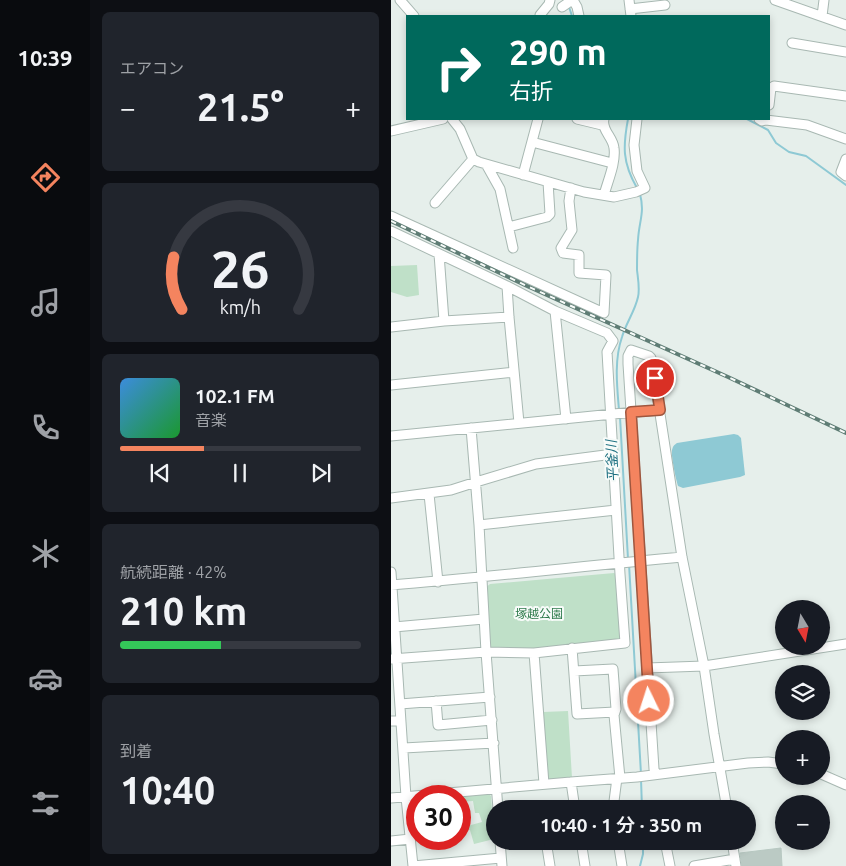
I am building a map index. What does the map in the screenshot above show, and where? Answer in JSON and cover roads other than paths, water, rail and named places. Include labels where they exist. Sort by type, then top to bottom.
[{"type":"street","points":[[400,0],[413,15]]},
{"type":"street","points":[[540,15],[550,0]]},
{"type":"street","points":[[775,0],[787,2],[846,25]]},
{"type":"street","points":[[822,16],[824,0]]},
{"type":"street","points":[[568,3],[577,7],[579,15]]},
{"type":"street","points":[[630,8],[649,3],[665,4]]},
{"type":"street","points":[[792,44],[846,52]]},
{"type":"street","points":[[770,96],[771,88],[775,86],[846,96]]},
{"type":"street","points":[[391,131],[439,120]]},
{"type":"street","points":[[453,120],[460,130],[473,159],[584,192],[614,196],[645,188],[637,171],[634,146],[637,120]]},
{"type":"street","points":[[523,175],[538,120]]},
{"type":"street","points":[[586,120],[603,122],[614,146],[613,163],[604,195]]},
{"type":"street","points":[[770,120],[807,124],[846,140]]},
{"type":"street","points":[[532,142],[613,163]]},
{"type":"street","points":[[435,203],[473,159]]},
{"type":"street","points":[[846,159],[841,172],[846,176]]},
{"type":"street","points":[[486,164],[500,188],[513,248]]},
{"type":"street","points":[[509,228],[547,217],[549,214],[548,182]]},
{"type":"street","points":[[391,216],[604,313],[606,275],[579,273],[579,255],[563,253],[561,248],[572,230],[569,201],[571,188]]},
{"type":"street","points":[[391,230],[555,310],[607,333],[613,341],[607,352],[625,643],[535,652],[486,652],[394,659]]},
{"type":"street","points":[[439,254],[445,321]]},
{"type":"street","points":[[507,286],[519,423]]},
{"type":"street","points":[[555,310],[566,419]]},
{"type":"street","points":[[391,327],[509,317]]},
{"type":"street","points":[[652,775],[654,769],[638,561],[627,360],[631,350],[649,356],[652,360],[683,557],[704,666],[725,800]]},
{"type":"street","points":[[391,384],[515,372]]},
{"type":"street","points":[[391,436],[660,410]]},
{"type":"street","points":[[471,428],[497,800]]},
{"type":"street","points":[[391,498],[451,490],[535,464],[613,454]]},
{"type":"street","points":[[429,494],[438,582]]},
{"type":"street","points":[[479,525],[616,510]]},
{"type":"street","points":[[391,585],[482,578],[683,557]]},
{"type":"street","points":[[391,572],[394,659],[404,748],[406,797],[391,798]]},
{"type":"street","points":[[394,627],[484,619]]},
{"type":"street","points":[[647,668],[704,666],[846,644]]},
{"type":"street","points":[[572,648],[577,714],[615,712]]},
{"type":"street","points":[[535,652],[544,784]]},
{"type":"street","points":[[574,671],[613,669],[616,709],[614,715],[619,778],[615,800]]},
{"type":"street","points":[[400,704],[490,697]]},
{"type":"street","points":[[436,701],[438,725],[492,720]]},
{"type":"street","points":[[391,721],[401,721]]},
{"type":"street","points":[[404,748],[494,742]]},
{"type":"street","points":[[471,791],[637,777],[760,762],[775,763]]},
{"type":"street","points":[[830,778],[846,785]]},
{"type":"street","points":[[571,782],[574,800]]},
{"type":"street","points":[[391,841],[406,839]]},
{"type":"street","points":[[411,850],[413,866],[501,862]]},
{"type":"street","points":[[547,850],[550,866]]},
{"type":"street","points":[[582,850],[585,866]]},
{"type":"street","points":[[619,850],[622,866]]},
{"type":"street","points":[[667,850],[670,866]]},
{"type":"street","points":[[696,866],[736,862]]},
{"type":"water","points":[[734,434],[741,438],[745,475],[683,488],[678,486],[672,458],[674,445]]},
{"type":"waterway","name":"平釜川","points":[[569,7],[572,15]]},
{"type":"waterway","name":"平釜川","points":[[628,120],[625,138],[626,162],[637,188]]},
{"type":"waterway","points":[[749,120],[768,130],[776,143],[789,152],[806,156],[846,185]]},
{"type":"waterway","name":"平釜川","points":[[619,410],[617,373],[619,346],[639,294],[637,251],[642,207],[640,194]]},
{"type":"waterway","name":"平釜川","points":[[620,417],[628,559]]},
{"type":"waterway","name":"平釜川","points":[[629,564],[641,774]]},
{"type":"waterway","name":"平釜川","points":[[641,779],[642,800]]},
{"type":"waterway","name":"平釜川","points":[[640,866],[643,850]]},
{"type":"railway","points":[[391,221],[846,433]]},
{"type":"park label","name":"塚越公園","points":[[539,614]]}]
